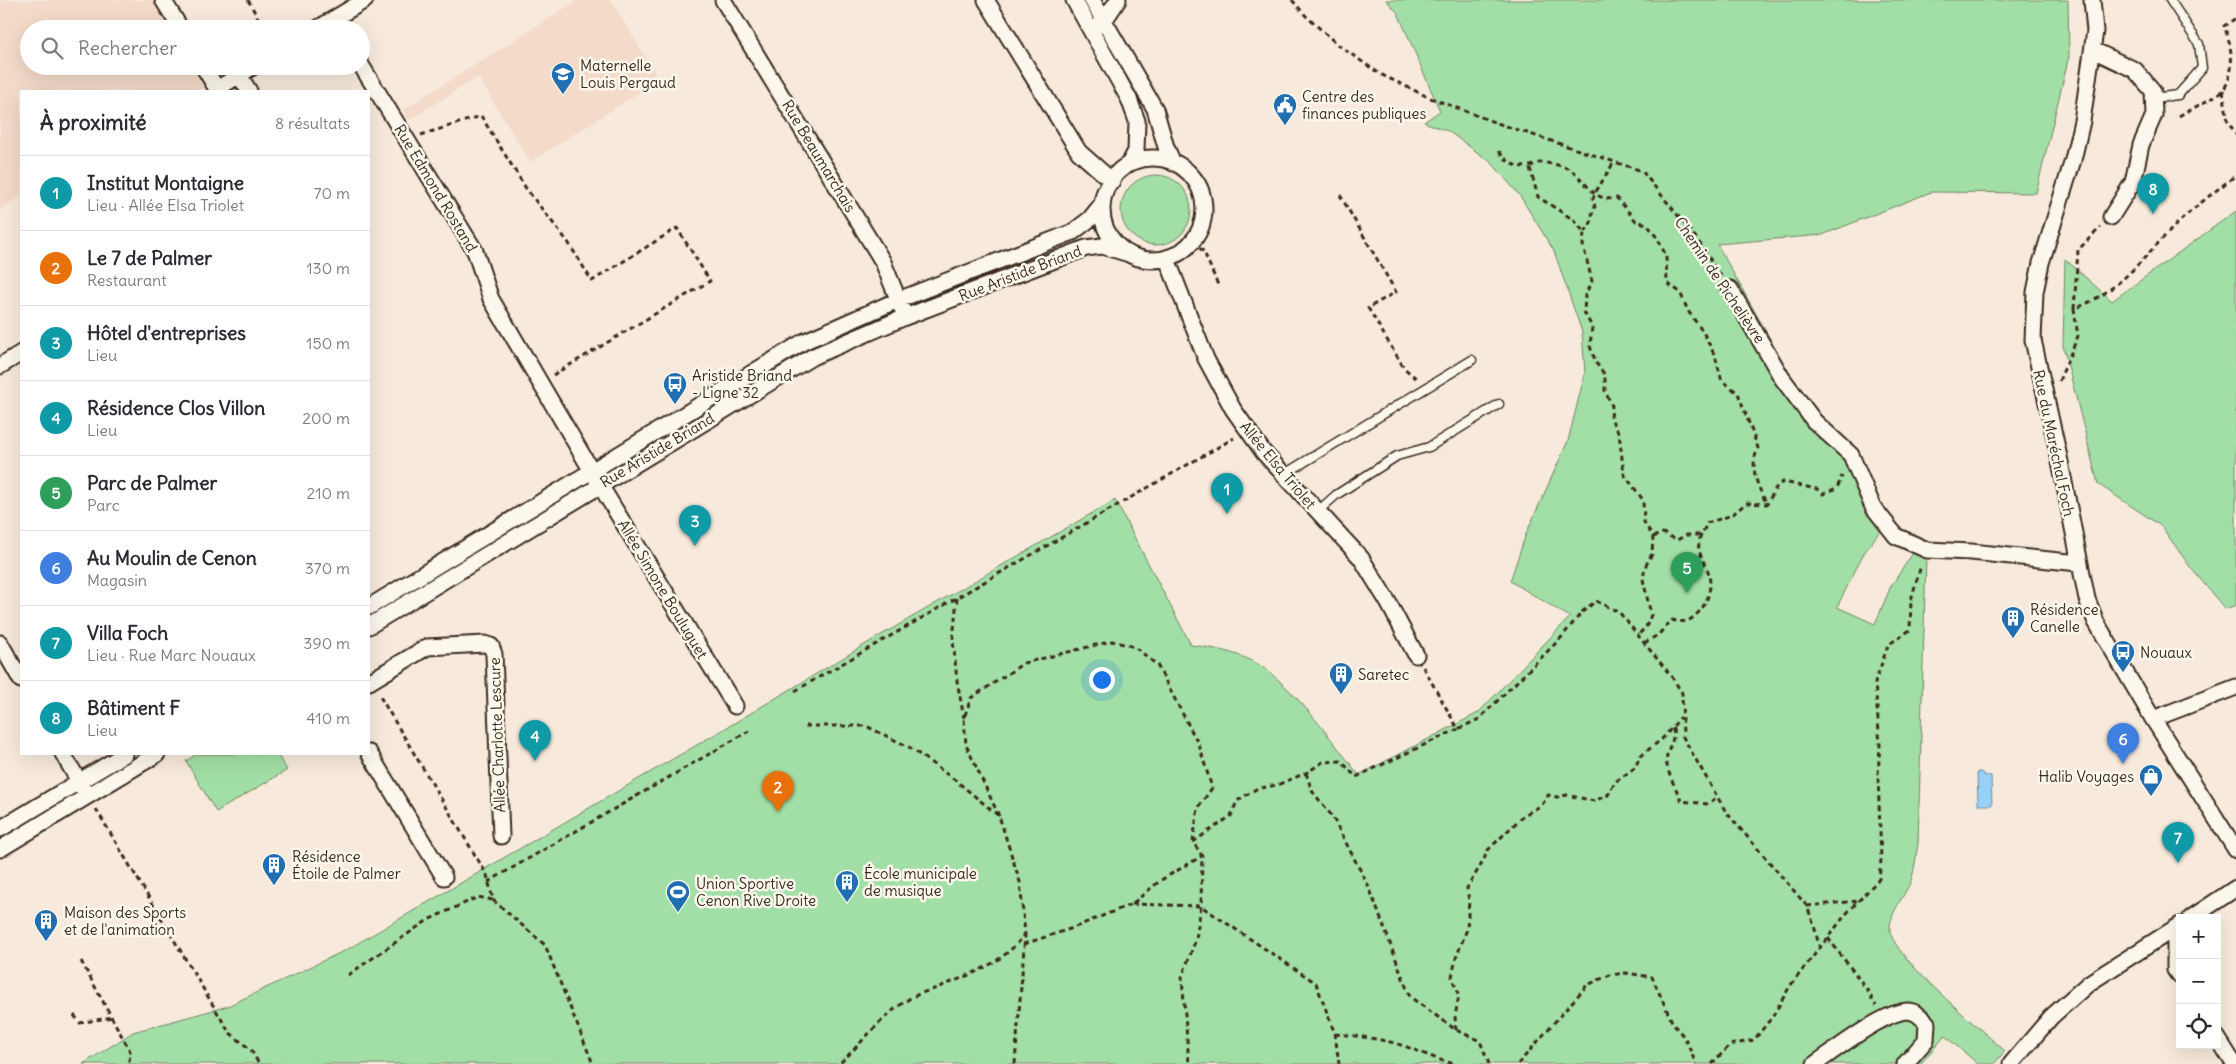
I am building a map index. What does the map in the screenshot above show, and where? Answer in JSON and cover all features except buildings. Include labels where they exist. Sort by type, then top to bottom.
[{"type":"street","points":[[163,0],[175,20]]},
{"type":"street","points":[[341,20],[365,0]]},
{"type":"street","name":"Rue Beaumarchais","points":[[723,0],[884,262],[905,318]]},
{"type":"street","points":[[986,0],[1079,152],[1112,180]]},
{"type":"street","points":[[1074,0],[1098,25],[1155,109],[1166,147],[1173,162]]},
{"type":"street","points":[[1092,0],[1098,25],[1129,99],[1136,121],[1136,151],[1129,164]]},
{"type":"street","points":[[1098,25],[1118,0]]},
{"type":"street","name":"Rue du Maréchal Foch","points":[[2092,0],[2095,31],[2082,121],[2073,160],[2041,263],[2035,292],[2032,340],[2059,457],[2086,599],[2096,622],[2153,719],[2236,850]]},
{"type":"street","points":[[2093,50],[2135,70],[2153,90],[2154,115],[2141,145],[2133,182],[2111,216]]},
{"type":"street","points":[[209,75],[217,88],[239,76],[248,90]]},
{"type":"street","name":"Rue Edmond Rostand","points":[[367,75],[475,251],[491,299],[592,471]]},
{"type":"street","points":[[1159,158],[1173,162],[1187,171],[1192,177],[1203,197],[1202,220],[1193,242],[1181,252],[1166,259],[1139,259],[1126,253],[1115,244],[1107,232],[1102,204],[1107,188],[1116,174],[1129,164],[1144,159],[1159,158]]},
{"type":"street","name":"Rue Aristide Briand","points":[[370,606],[703,401],[803,342],[898,300],[1073,232],[1090,219],[1102,204]]},
{"type":"street","name":"Rue Aristide Briand","points":[[370,625],[812,357],[905,318],[1086,248],[1102,246],[1126,253]]},
{"type":"street","name":"Allée Elsa Triolet","points":[[1166,259],[1206,360],[1233,409],[1247,430],[1283,475],[1362,558],[1388,602],[1416,656]]},
{"type":"street","name":"Chemin de Pichelièvre","points":[[1730,289],[1787,385],[1814,421],[1851,455],[1873,507],[1896,536],[1927,550],[2079,563]]},
{"type":"street","points":[[0,366],[20,354]]},
{"type":"street","name":"Allée Simone Bouluguet","points":[[592,471],[735,706]]},
{"type":"street","points":[[0,643],[20,678]]},
{"type":"street","name":"Allée Charlotte Lescure","points":[[370,679],[427,647],[485,644],[491,646],[494,654],[501,836]]},
{"type":"street","points":[[2153,719],[2236,687]]},
{"type":"street","points":[[64,755],[88,796]]},
{"type":"street","points":[[0,829],[124,755]]},
{"type":"street","points":[[0,849],[155,755]]},
{"type":"street","points":[[370,755],[444,877]]},
{"type":"street","points":[[2196,914],[2236,888]]},
{"type":"street","points":[[2011,1064],[2051,1017],[2090,983],[2176,927]]},
{"type":"street","points":[[1815,1064],[1864,1031],[1885,1019],[1906,1011],[1918,1014],[1927,1023],[1926,1040],[1905,1064]]},
{"type":"street","points":[[2221,1043],[2234,1064]]},
{"type":"lane","points":[[2153,98],[2178,95],[2202,68],[2199,44],[2170,0]]},
{"type":"lane","points":[[1283,475],[1472,360]]},
{"type":"lane","points":[[1317,512],[1336,495],[1397,456],[1429,446],[1499,404]]},
{"type":"path","points":[[248,0],[259,20]]},
{"type":"path","name":"Chemin de Pichelièvre","points":[[1292,0],[1306,16],[1338,45],[1380,74],[1428,97],[1461,110],[1642,171],[1696,238],[1730,289]]},
{"type":"path","points":[[2178,116],[2223,90],[2232,73],[2232,44],[2224,26],[2236,18]]},
{"type":"path","points":[[2223,90],[2228,122],[2236,134]]},
{"type":"path","points":[[408,142],[419,136],[482,116],[527,190],[568,242],[592,281],[677,228],[710,281],[540,382]]},
{"type":"path","points":[[1499,150],[1506,161],[1530,168],[1541,162],[1572,170],[1595,193],[1607,200],[1617,198],[1636,221],[1647,224],[1658,239],[1666,256],[1667,283],[1680,292],[1688,311],[1703,332],[1715,356],[1722,381],[1738,394],[1758,448],[1753,459],[1756,485],[1767,504]]},
{"type":"path","points":[[1584,232],[1590,227],[1593,218],[1592,210],[1595,207],[1593,198],[1595,193],[1614,162]]},
{"type":"path","points":[[1530,168],[1538,197],[1574,220],[1584,232],[1584,245],[1592,281],[1585,295],[1584,312],[1592,328],[1590,346],[1596,363],[1605,375],[1605,391],[1612,406],[1611,419],[1619,434],[1624,474],[1643,500],[1644,522],[1653,537],[1652,554],[1645,567],[1643,579],[1651,615],[1646,628],[1638,635]]},
{"type":"path","points":[[2074,309],[2096,300],[2122,282],[2180,221],[2236,175]]},
{"type":"path","points":[[1340,195],[1396,292],[1368,308],[1404,368],[1426,388]]},
{"type":"path","points":[[2045,402],[2053,394],[2078,336],[2074,309],[2078,250],[2111,216]]},
{"type":"path","points":[[1193,242],[1204,252],[1218,285]]},
{"type":"path","points":[[795,691],[1247,430]]},
{"type":"path","points":[[1767,504],[1777,486],[1783,482],[1817,489],[1823,494],[1837,488],[1851,455]]},
{"type":"path","points":[[1644,643],[1658,635],[1672,620],[1680,622],[1692,619],[1705,606],[1710,589],[1708,572],[1700,556],[1699,541],[1707,523],[1732,514],[1746,503],[1767,504]]},
{"type":"path","points":[[1653,537],[1663,534],[1676,540],[1686,535],[1702,536]]},
{"type":"path","points":[[1712,1064],[1730,1044],[1754,1040],[1773,1016],[1790,986],[1847,913],[1879,879],[1881,860],[1878,774],[1880,745],[1875,683],[1888,645],[1910,630],[1911,600],[1927,550]]},
{"type":"path","points":[[957,598],[953,640],[966,745],[999,816],[1020,882],[1025,934],[1015,1064]]},
{"type":"path","points":[[1193,842],[1231,816],[1237,801],[1256,789],[1277,785],[1306,773],[1323,762],[1341,761],[1356,777],[1479,719],[1560,639],[1582,612],[1596,601],[1619,612],[1682,693],[1681,717],[1683,737],[1726,812],[1806,906],[1814,925],[1820,950]]},
{"type":"path","points":[[964,718],[971,698],[1024,663],[1112,641],[1134,647],[1157,665],[1200,745],[1212,788],[1198,808],[1193,842],[1202,856],[1201,906],[1196,939],[1182,977],[1189,1064]]},
{"type":"path","points":[[1416,656],[1458,729]]},
{"type":"path","points":[[1456,1030],[1459,996],[1452,977],[1456,958],[1467,929],[1469,901],[1467,888],[1484,860],[1486,851],[1524,815],[1542,806],[1548,795],[1594,801],[1608,795],[1616,782],[1636,767],[1638,757],[1662,739],[1681,717]]},
{"type":"path","points":[[805,726],[866,726],[909,747],[955,780],[999,816]]},
{"type":"path","points":[[1672,727],[1674,738],[1667,755],[1667,767],[1681,801],[1708,804],[1717,796]]},
{"type":"path","points":[[488,882],[749,731]]},
{"type":"path","points":[[1306,773],[1312,791],[1332,816],[1369,887],[1410,997],[1456,1030],[1480,1041],[1489,1064]]},
{"type":"path","points":[[88,796],[229,1032],[251,1050],[259,1064]]},
{"type":"path","points":[[1024,944],[1070,929],[1132,904],[1161,880],[1202,856]]},
{"type":"path","points":[[492,900],[545,944],[592,1064]]},
{"type":"path","points":[[1806,906],[1860,901]]},
{"type":"path","points":[[1132,904],[1201,906],[1316,983],[1335,1034],[1340,1064]]},
{"type":"path","points":[[839,1064],[864,1041],[880,1021],[907,1000],[984,969],[1014,949],[1025,934]]},
{"type":"path","points":[[1828,938],[1873,1000]]},
{"type":"path","points":[[82,961],[130,1052],[129,1064]]},
{"type":"path","points":[[1518,1064],[1587,985],[1610,975],[1626,973],[1652,977],[1672,1024],[1685,1038],[1696,1064]]},
{"type":"path","points":[[74,1015],[80,1023],[112,1017]]},
{"type":"path","points":[[1335,1034],[1356,1036],[1402,1046],[1446,1063],[1456,1064]]},
{"type":"shaded area","points":[[0,0],[152,0],[164,20],[20,20],[20,75],[196,75],[203,87],[198,90],[20,90],[20,197],[0,209]]},
{"type":"shaded area","name":"Maternelle Louis Pergaud","points":[[578,0],[611,0],[659,80],[530,162],[478,77],[409,120],[403,110]]},
{"type":"green space","points":[[1386,0],[2068,0],[2069,56],[2036,193],[1931,192],[1822,235],[1717,244],[1831,448],[1846,462],[1882,528],[1864,553],[1837,607],[1875,624],[1891,586],[1913,553],[1926,557],[1918,843],[1911,881],[1892,917],[1890,930],[1895,942],[1921,975],[2005,1051],[1994,1064],[1978,1064],[1945,1036],[1920,1064],[83,1064],[133,1032],[228,1006],[348,949],[876,638],[1115,500],[1191,645],[1236,654],[1261,666],[1301,703],[1359,775],[1478,713],[1570,617],[1510,581],[1526,534],[1568,441],[1585,373],[1582,332],[1554,251],[1520,196],[1492,163],[1448,131],[1424,122],[1440,111],[1398,13]]},
{"type":"green space","points":[[1163,175],[1176,181],[1185,190],[1189,196],[1191,210],[1189,224],[1181,235],[1170,243],[1149,245],[1142,243],[1131,235],[1123,224],[1121,203],[1123,196],[1131,185],[1142,177]]},
{"type":"green space","points":[[2236,211],[2236,605],[2225,609],[2191,568],[2161,526],[2098,484],[2063,346],[2065,259],[2112,301]]},
{"type":"green space","points":[[195,755],[278,755],[287,770],[216,812],[186,761]]},
{"type":"water","points":[[1977,772],[1981,772],[1985,776],[1991,776],[1992,805],[1978,805]]},
{"type":"place","name":"Maternelle Louis Pergaud","points":[[563,95]]},
{"type":"place","name":"Centre des finances publiques","points":[[1285,126]]},
{"type":"place","name":"Bâtiment F","points":[[2153,214]]},
{"type":"place","name":"Aristide Briand - Ligne 32","points":[[675,405]]},
{"type":"place","name":"Institut Montaigne","points":[[1227,514]]},
{"type":"place","name":"Hôtel d'entreprises","points":[[695,546]]},
{"type":"place","name":"Parc de Palmer","points":[[1687,593]]},
{"type":"place","name":"Résidence Canelle","points":[[2013,639]]},
{"type":"place","name":"Nouaux","points":[[2123,673]]},
{"type":"place","name":"Saretec","points":[[1341,695]]},
{"type":"place","name":"Résidence Clos Villon","points":[[535,761]]},
{"type":"place","name":"Au Moulin de Cenon","points":[[2123,764]]},
{"type":"place","name":"Halib Voyages","points":[[2151,797]]},
{"type":"place","name":"Le 7 de Palmer","points":[[778,812]]},
{"type":"place","name":"Villa Foch","points":[[2178,863]]},
{"type":"place","name":"Résidence Étoile de Palmer","points":[[274,886]]},
{"type":"place","name":"École municipale de musique","points":[[847,903]]},
{"type":"place","name":"Union Sportive Cenon Rive Droite","points":[[678,913]]},
{"type":"place","name":"Maison des Sports et de l'animation","points":[[46,942]]}]
